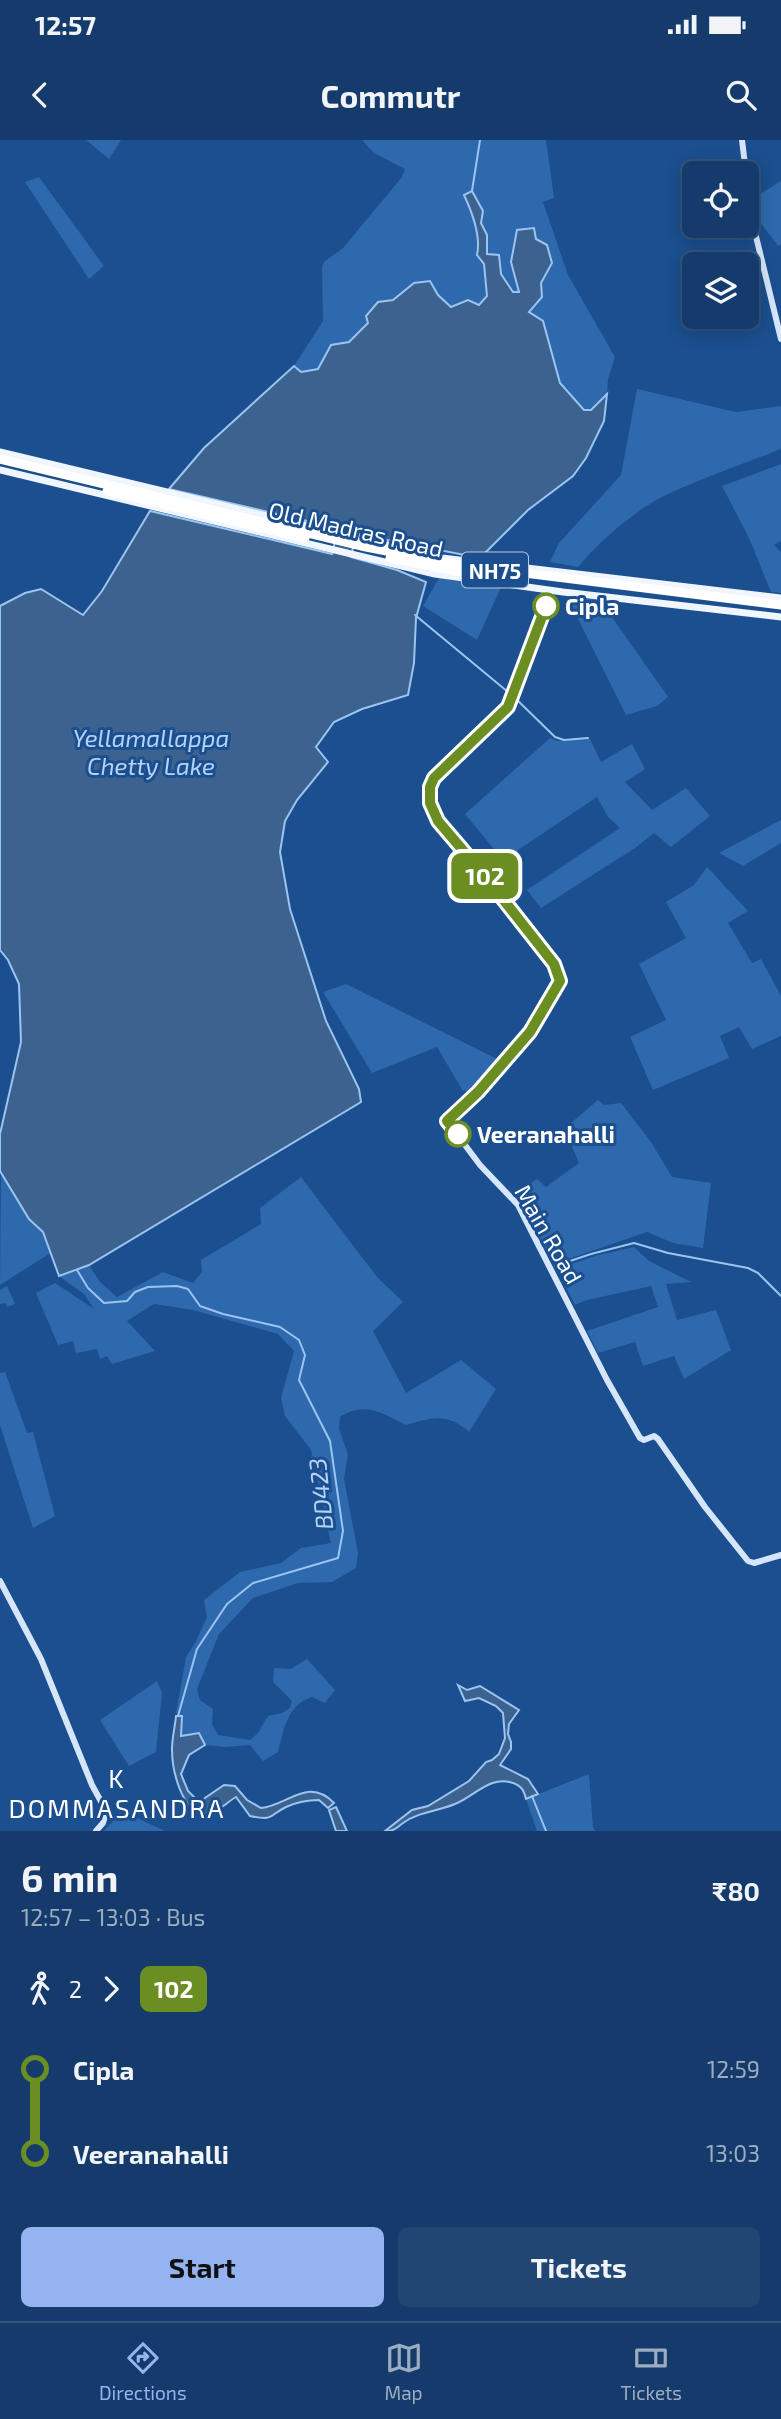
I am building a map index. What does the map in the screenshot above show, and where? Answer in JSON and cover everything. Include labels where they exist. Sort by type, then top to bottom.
[{"type":"highway","name":"Old Madras Road","points":[[0,459],[421,565],[461,572],[710,599]]},
{"type":"highway","name":"Old Madras Road","points":[[0,467],[154,496],[184,512],[332,541]]},
{"type":"highway","name":"Old Madras Road","points":[[355,547],[459,565],[636,584]]},
{"type":"highway","name":"NH75","points":[[636,584],[781,611]]},
{"type":"highway","name":"NH75","points":[[710,599],[781,605]]},
{"type":"main road","points":[[0,452],[154,496]]},
{"type":"main road","points":[[0,467],[184,512]]},
{"type":"main road","points":[[355,547],[435,574],[781,617]]},
{"type":"main road","points":[[636,584],[781,598]]},
{"type":"street","points":[[742,140],[745,161]]},
{"type":"street","points":[[756,238],[781,339]]},
{"type":"street","name":"Main Road","points":[[549,590],[546,606],[508,707],[434,778],[430,795],[433,812],[438,821],[554,964],[560,981],[530,1032],[478,1092],[447,1121],[481,1165],[518,1205],[607,1380],[640,1438],[658,1438],[705,1507],[748,1561],[754,1563],[781,1555]]},
{"type":"street","points":[[0,1580],[41,1659],[104,1807],[103,1823],[96,1831]]},
{"type":"shaded area","points":[[86,140],[121,140],[109,159]]},
{"type":"shaded area","points":[[362,140],[546,140],[554,198],[543,202],[568,275],[615,357],[608,379],[607,394],[591,410],[584,410],[560,383],[543,321],[529,312],[542,297],[541,283],[552,263],[547,245],[536,239],[534,228],[517,230],[511,262],[519,292],[512,292],[501,274],[500,254],[487,254],[487,235],[481,223],[483,211],[469,191],[464,196],[477,233],[477,255],[484,264],[487,297],[479,305],[468,300],[451,307],[438,295],[430,281],[414,283],[393,300],[378,302],[366,316],[369,323],[349,342],[331,345],[318,369],[301,372],[294,366],[323,321],[322,266],[343,248],[402,177],[405,169],[374,153]]},
{"type":"shaded area","points":[[39,177],[104,266],[89,279],[25,182]]},
{"type":"shaded area","points":[[781,181],[781,244],[778,246],[760,222],[759,195]]},
{"type":"shaded area","points":[[637,389],[736,412],[781,406],[781,449],[654,501],[619,527],[578,567],[550,562],[559,543],[621,475]]},
{"type":"shaded area","points":[[781,464],[781,541],[774,545],[781,552],[781,593],[771,592],[749,538],[722,486]]},
{"type":"shaded area","points":[[439,578],[501,587],[477,640],[423,606]]},
{"type":"shaded area","points":[[567,597],[600,600],[668,697],[657,706],[626,715]]},
{"type":"shaded area","points":[[550,738],[558,741],[590,739],[601,762],[632,744],[645,769],[625,782],[652,810],[686,788],[710,816],[671,847],[654,833],[541,908],[527,890],[620,828],[608,817],[597,797],[503,860],[465,814]]},
{"type":"shaded area","points":[[781,820],[781,843],[743,866],[719,853]]},
{"type":"shaded area","points":[[707,867],[748,911],[728,923],[752,963],[761,959],[781,996],[781,1036],[752,1049],[739,1027],[720,1036],[729,1058],[653,1090],[630,1037],[666,1020],[639,964],[686,938],[666,902],[694,885]]},
{"type":"shaded area","points":[[346,984],[501,1061],[469,1096],[463,1091],[437,1047],[372,1073],[323,992]]},
{"type":"shaded area","points":[[598,1100],[604,1105],[621,1103],[651,1142],[672,1177],[711,1183],[703,1248],[673,1243],[647,1232],[554,1264],[515,1194],[537,1179],[546,1187],[579,1163],[568,1137],[577,1130],[571,1123]]},
{"type":"shaded area","points":[[1,1173],[29,1219],[43,1232],[52,1252],[0,1285]]},
{"type":"shaded area","points":[[301,1177],[377,1277],[403,1302],[373,1331],[406,1393],[461,1360],[496,1389],[469,1432],[446,1419],[431,1419],[406,1425],[366,1409],[349,1412],[340,1417],[339,1429],[348,1454],[344,1479],[358,1553],[356,1568],[332,1582],[298,1583],[253,1598],[219,1634],[197,1689],[200,1700],[213,1709],[212,1724],[218,1735],[250,1740],[258,1733],[268,1716],[290,1708],[292,1701],[273,1682],[274,1668],[291,1669],[307,1659],[335,1690],[325,1703],[312,1697],[297,1706],[288,1719],[278,1752],[263,1761],[250,1745],[205,1745],[200,1738],[180,1736],[182,1716],[176,1713],[186,1657],[207,1617],[204,1600],[240,1572],[281,1563],[301,1548],[331,1543],[311,1450],[285,1416],[281,1398],[294,1351],[278,1334],[193,1310],[154,1304],[127,1321],[155,1351],[112,1364],[107,1356],[100,1359],[97,1349],[76,1353],[73,1341],[58,1345],[36,1293],[55,1283],[94,1309],[84,1294],[59,1276],[89,1265],[100,1282],[117,1297],[163,1272],[193,1283],[202,1272],[201,1260],[261,1224],[260,1208]]},
{"type":"shaded area","points":[[634,1247],[649,1261],[691,1282],[666,1284],[677,1320],[716,1310],[731,1350],[684,1379],[674,1356],[643,1366],[635,1342],[598,1353],[587,1331],[658,1307],[651,1286],[575,1305],[557,1269]]},
{"type":"shaded area","points":[[7,1286],[15,1304],[7,1307],[6,1303],[0,1304],[0,1290]]},
{"type":"shaded area","points":[[5,1372],[27,1433],[33,1432],[55,1516],[33,1528],[0,1425],[0,1373]]},
{"type":"shaded area","points":[[157,1681],[162,1693],[156,1752],[129,1766],[100,1720]]},
{"type":"shaded area","points":[[589,1774],[595,1831],[537,1831],[526,1799]]},
{"type":"shaded area","points":[[122,1811],[165,1831],[104,1831]]},
{"type":"water","name":"Yellamallappa Chetty Lake","points":[[472,191],[483,211],[481,223],[487,235],[487,254],[499,255],[501,274],[513,292],[519,292],[511,262],[517,230],[534,228],[536,239],[547,245],[552,263],[541,283],[542,297],[529,312],[543,321],[560,383],[584,410],[591,410],[607,394],[604,421],[586,458],[573,476],[528,510],[480,558],[356,534],[351,557],[397,570],[426,582],[416,618],[414,663],[408,695],[362,709],[334,722],[316,747],[328,762],[297,800],[285,821],[280,852],[290,909],[326,1021],[359,1089],[361,1102],[89,1265],[59,1276],[43,1232],[29,1219],[0,1171],[0,1134],[21,1042],[19,984],[8,960],[0,950],[0,606],[25,593],[41,589],[83,615],[102,591],[150,511],[332,554],[338,528],[169,489],[204,448],[294,366],[301,372],[318,369],[331,345],[349,342],[368,323],[366,316],[378,302],[393,300],[414,283],[430,281],[438,295],[451,307],[468,300],[479,305],[487,296],[484,264],[477,255],[477,233],[464,195]]},
{"type":"water","points":[[458,1685],[467,1690],[480,1686],[519,1710],[509,1724],[511,1749],[500,1765],[528,1779],[538,1794],[526,1799],[519,1786],[505,1781],[497,1782],[455,1804],[415,1816],[395,1829],[385,1831],[412,1810],[428,1806],[469,1781],[486,1762],[499,1754],[505,1738],[503,1713],[496,1706],[479,1698],[465,1701]]},
{"type":"water","points":[[176,1716],[182,1716],[181,1736],[199,1733],[205,1745],[189,1755],[181,1774],[188,1791],[199,1802],[224,1785],[235,1786],[247,1800],[261,1808],[306,1792],[324,1795],[334,1803],[328,1808],[319,1800],[302,1802],[263,1818],[250,1816],[236,1797],[216,1811],[199,1812],[185,1799],[176,1778],[172,1749]]},
{"type":"water","points":[[336,1807],[347,1831],[336,1831],[329,1810]]},
{"type":"waterway","points":[[472,191],[480,140]]},
{"type":"waterway","points":[[415,615],[508,692]]},
{"type":"waterway","points":[[512,695],[555,737],[564,740],[588,738]]},
{"type":"waterway","points":[[555,1266],[634,1243],[668,1253],[748,1268],[758,1273],[781,1296]]},
{"type":"waterway","name":"BD423","points":[[77,1270],[88,1288],[104,1303],[127,1301],[135,1292],[148,1287],[177,1286],[188,1289],[200,1306],[280,1327],[299,1340],[305,1355],[299,1380],[330,1441],[343,1531],[338,1558],[253,1583],[227,1604],[197,1649],[178,1716]]},
{"type":"waterway","name":"BD423","points":[[532,1796],[546,1831]]},
{"type":"bus line","name":"102","points":[[458,1134],[447,1121],[449,1118],[467,1104],[530,1032],[560,981],[554,964],[438,821],[430,803],[430,787],[434,778],[508,707],[546,606]]},
{"type":"place","name":"Cipla","points":[[546,606]]},
{"type":"place","name":"Veeranahalli","points":[[458,1134]]},
{"type":"district","name":"K DOMMASANDRA","points":[[117,1792]]}]
